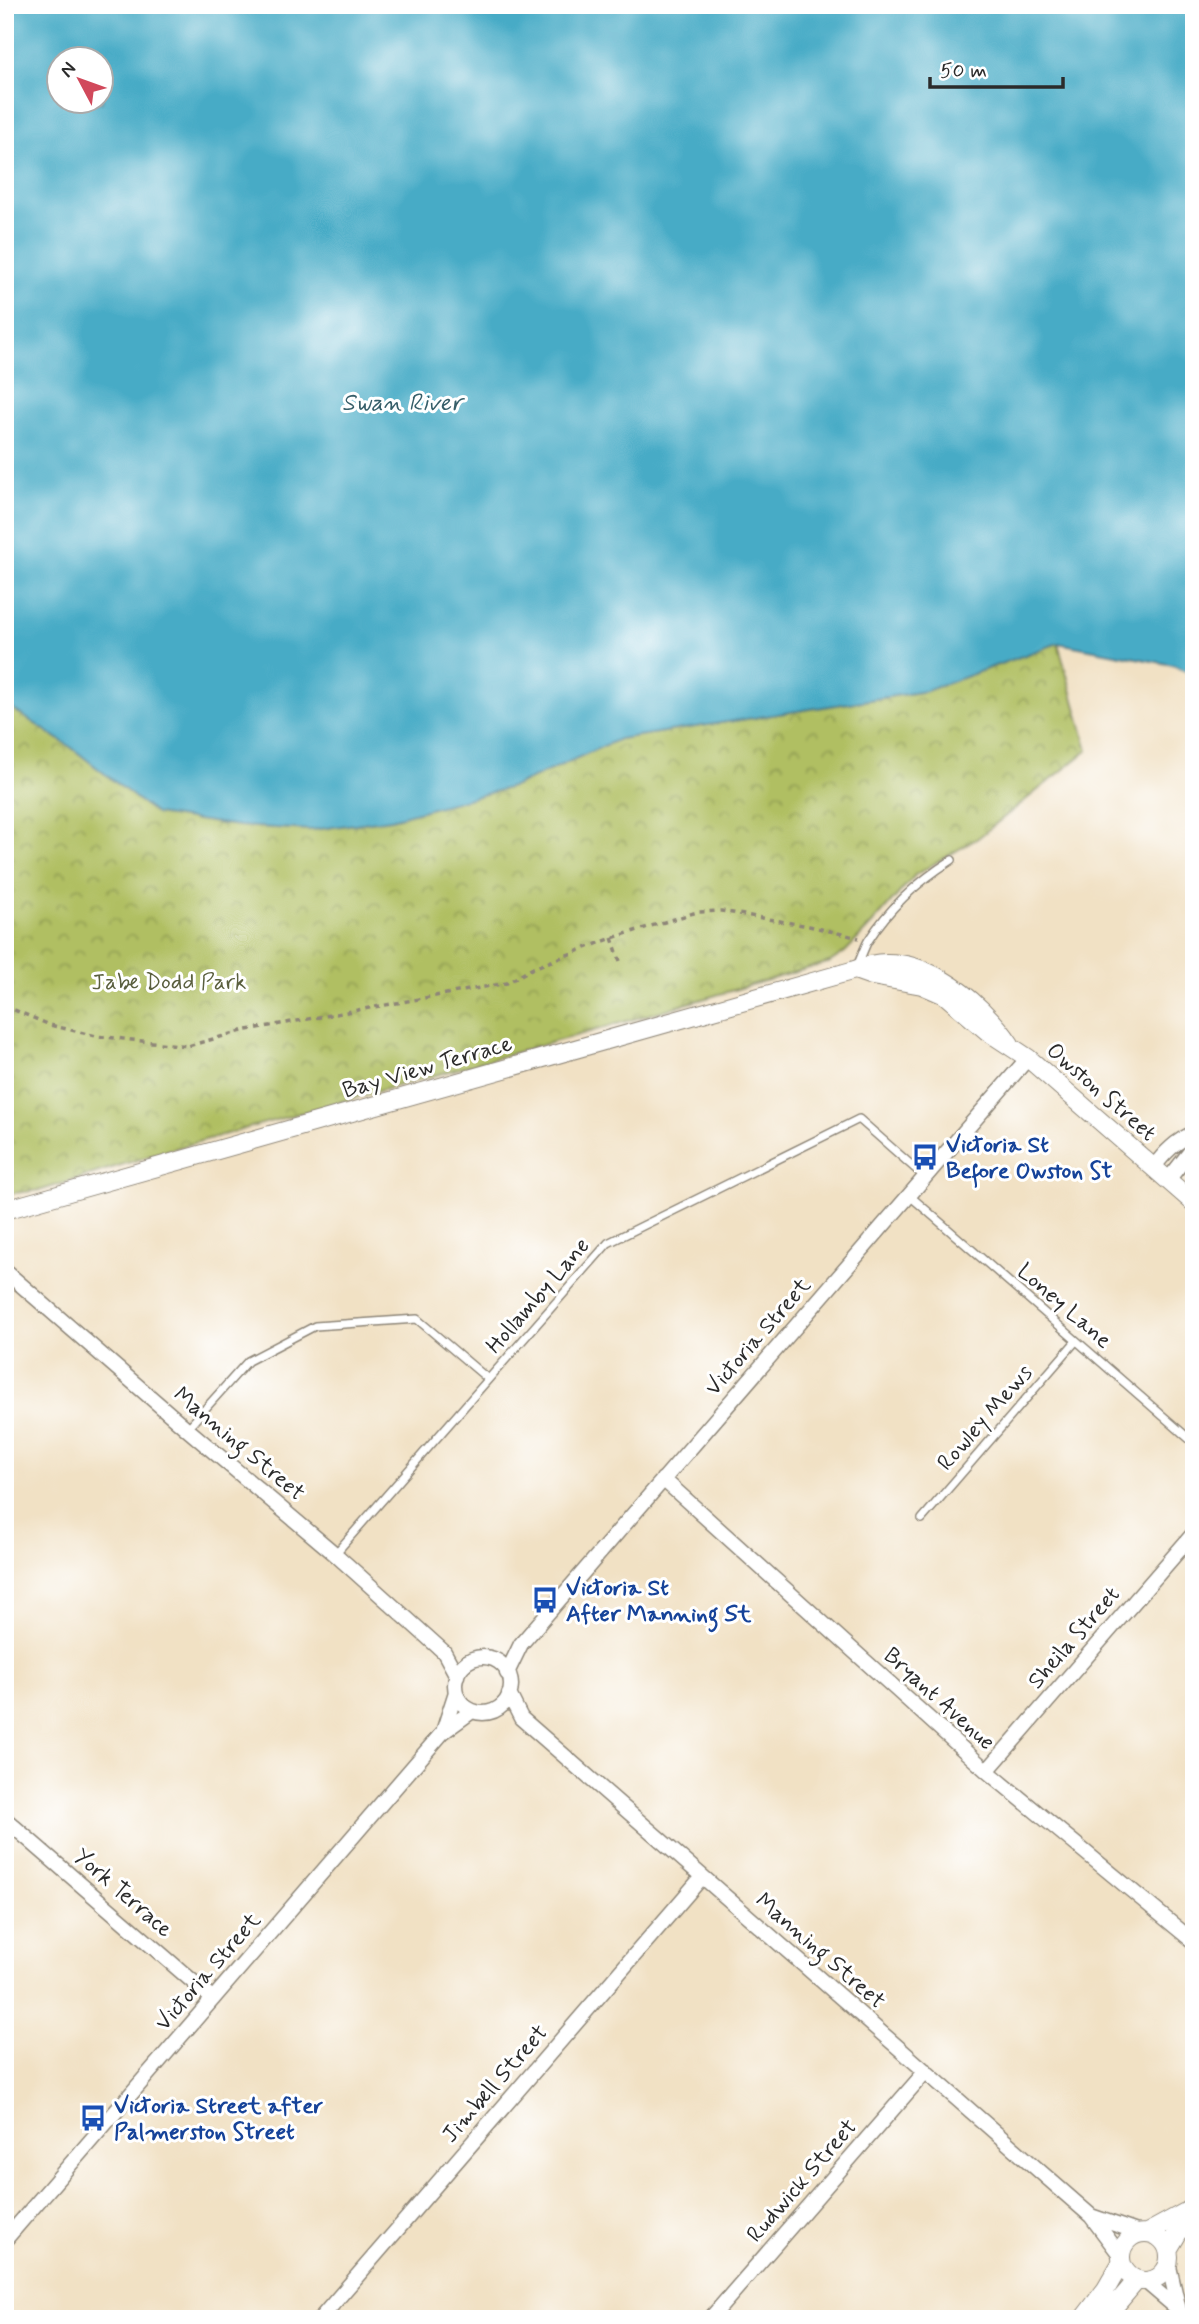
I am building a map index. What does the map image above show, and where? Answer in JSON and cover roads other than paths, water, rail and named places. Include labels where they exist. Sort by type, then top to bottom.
[{"type":"street","name":"Bay View Terrace","points":[[8,1211],[855,970],[872,976],[913,975]]},
{"type":"street","name":"Owston Street","points":[[913,975],[943,980],[966,995],[995,1023],[1010,1044],[1194,1203]]},
{"type":"street","name":"Victoria Street","points":[[508,1674],[521,1644],[1028,1058]]},
{"type":"street","points":[[1153,1168],[1169,1149],[1194,1133]]},
{"type":"street","points":[[1168,1180],[1194,1147]]},
{"type":"street","name":"Manning Street","points":[[5,1271],[335,1554],[444,1652],[457,1676]]},
{"type":"street","name":"Bryant Avenue","points":[[663,1479],[987,1771],[1194,1942]]},
{"type":"street","name":"Sheila Street","points":[[987,1771],[1194,1534]]},
{"type":"street","name":"Victoria Street","points":[[492,1659],[521,1644]]},
{"type":"street","name":"Manning Street","points":[[444,1652],[475,1659]]},
{"type":"street","points":[[475,1659],[492,1659],[504,1667],[508,1674],[509,1694],[499,1708],[491,1712],[472,1711],[459,1700],[456,1692],[457,1676],[467,1662],[475,1659]]},
{"type":"street","name":"Victoria Street","points":[[443,1732],[456,1692]]},
{"type":"street","name":"Manning Street","points":[[509,1694],[521,1718],[1091,2216],[1121,2259]]},
{"type":"street","name":"Victoria Street","points":[[5,2240],[443,1732],[472,1711]]},
{"type":"street","name":"Manning Street","points":[[491,1712],[521,1718]]},
{"type":"street","name":"York Terrace","points":[[5,1819],[213,1999]]},
{"type":"street","name":"Jimbell Street","points":[[320,2319],[702,1877]]},
{"type":"street","name":"Rudwick Street","points":[[710,2319],[926,2071]]},
{"type":"street","points":[[1083,2319],[1106,2289],[1121,2259],[1126,2241],[1193,2208]]},
{"type":"street","points":[[1104,2319],[1141,2280],[1160,2275],[1193,2208]]},
{"type":"street","name":"Manning Street","points":[[1091,2216],[1144,2233]]},
{"type":"street","points":[[1144,2233],[1160,2238],[1168,2256],[1181,2315]]},
{"type":"street","points":[[1121,2259],[1125,2270],[1141,2280],[1181,2315]]},
{"type":"lane","points":[[855,970],[867,942],[885,919],[925,877],[952,860]]},
{"type":"lane","name":"Hollamby Lane","points":[[335,1554],[608,1243],[859,1119],[926,1178]]},
{"type":"lane","name":"Loney Lane","points":[[910,1196],[1194,1443]]},
{"type":"lane","points":[[187,1429],[248,1361],[315,1326],[417,1319],[488,1379]]},
{"type":"lane","name":"Rowley Mews","points":[[922,1519],[1076,1340]]},
{"type":"water","name":"Swan River","points":[[5,5],[1194,5],[1194,675],[1173,665],[1058,643],[926,691],[619,739],[515,786],[391,819],[312,830],[239,826],[156,814],[72,748],[5,704]]},
{"type":"place","name":"Victoria St Before Owston St","points":[[925,1157]]},
{"type":"place","name":"Victoria St After Manning St","points":[[545,1600]]},
{"type":"place","name":"Victoria Street after Palmerston Street","points":[[93,2118]]},
{"type":"park label","name":"Jabe Dodd Park","points":[[169,981]]}]
